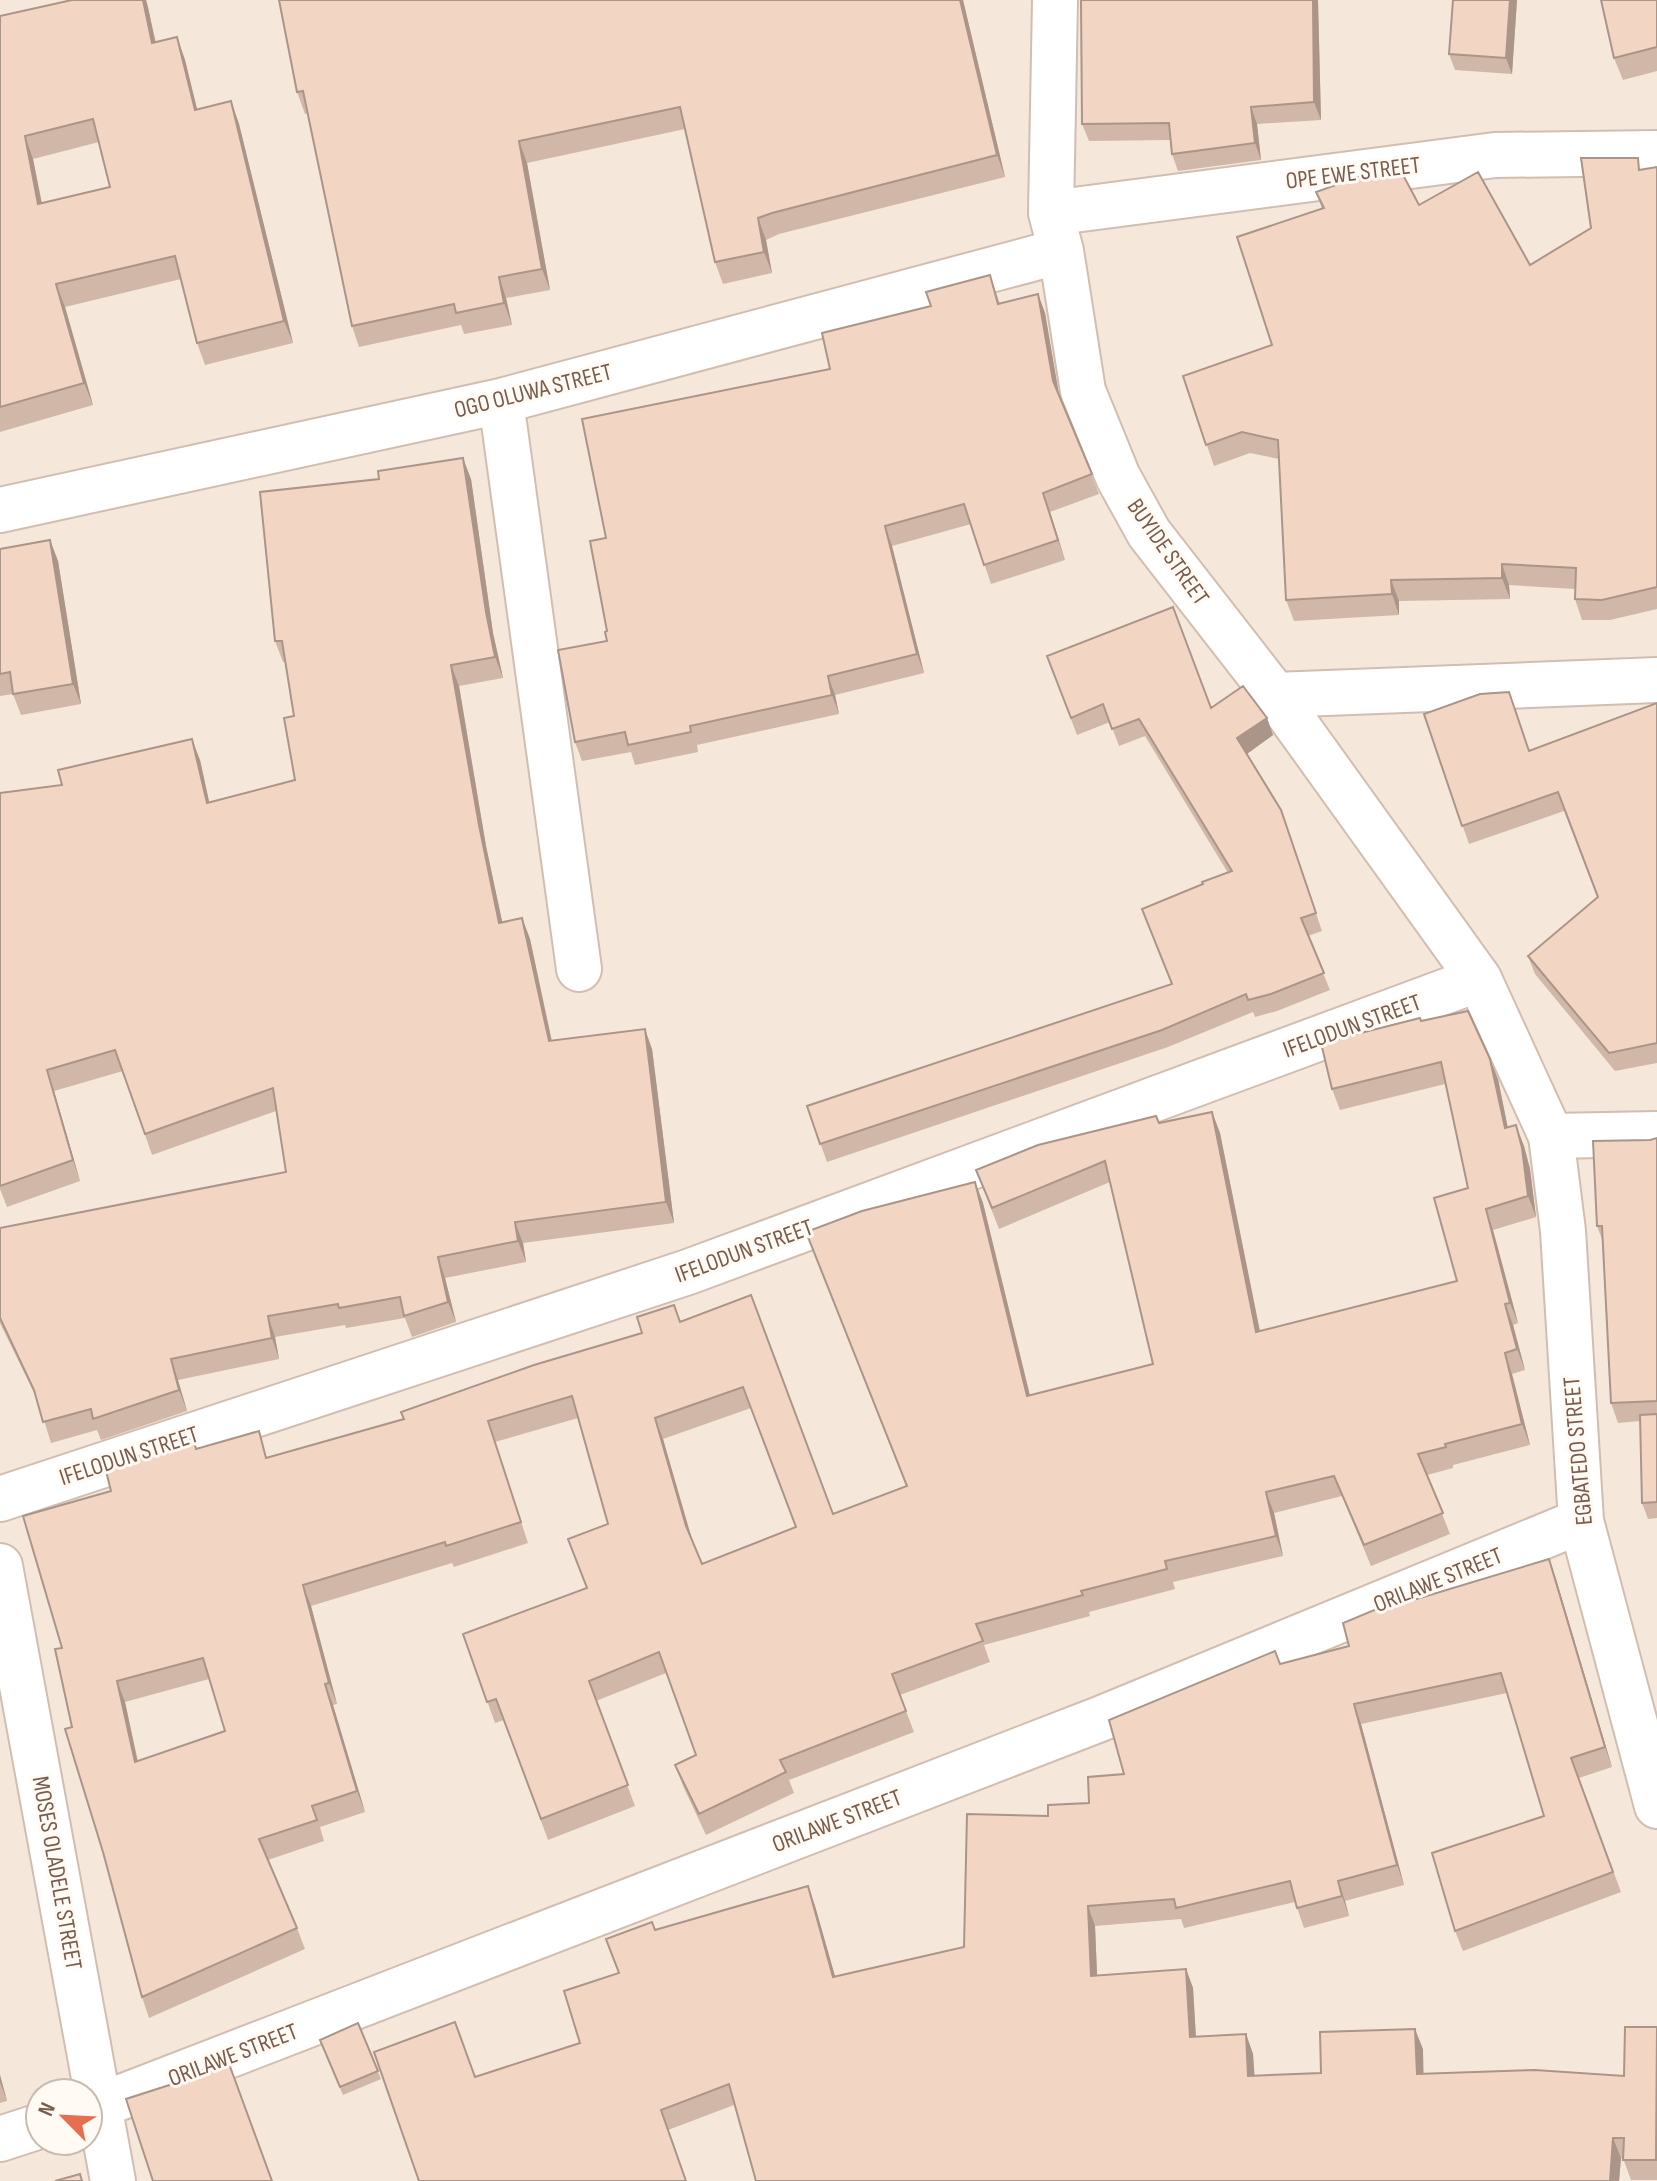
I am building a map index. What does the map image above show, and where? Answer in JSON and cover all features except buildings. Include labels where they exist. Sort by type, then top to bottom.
[{"type":"street","name":"BUYIDE STREET","points":[[1055,0],[1056,232],[1083,391],[1118,477],[1149,533],[1275,695],[1479,979]]},
{"type":"street","name":"OPE EWE STREET","points":[[1056,232],[1495,155],[1657,153]]},
{"type":"street","name":"OGO OLUWA STREET","points":[[0,510],[501,401],[1056,232]]},
{"type":"street","points":[[501,401],[579,969]]},
{"type":"street","points":[[1275,695],[1657,680]]},
{"type":"street","name":"EGBATEDO STREET","points":[[1479,979],[1551,1136],[1563,1231],[1581,1521],[1610,1637],[1646,1724],[1657,1806]]},
{"type":"street","name":"IFELODUN STREET","points":[[0,1499],[688,1272],[1479,979]]},
{"type":"street","points":[[1551,1136],[1657,1134]]},
{"type":"street","name":"ORILAWE STREET","points":[[104,2105],[1100,1719],[1581,1521]]},
{"type":"street","name":"MOSES OLADELE STREET","points":[[0,1566],[58,1873],[88,2077]]},
{"type":"street","points":[[0,2139],[24,2131]]},
{"type":"street","name":"MOSES OLADELE STREET","points":[[104,2149],[113,2181]]},
{"type":"shaded area","points":[[0,0],[1657,0],[1657,2181],[0,2181]]}]
